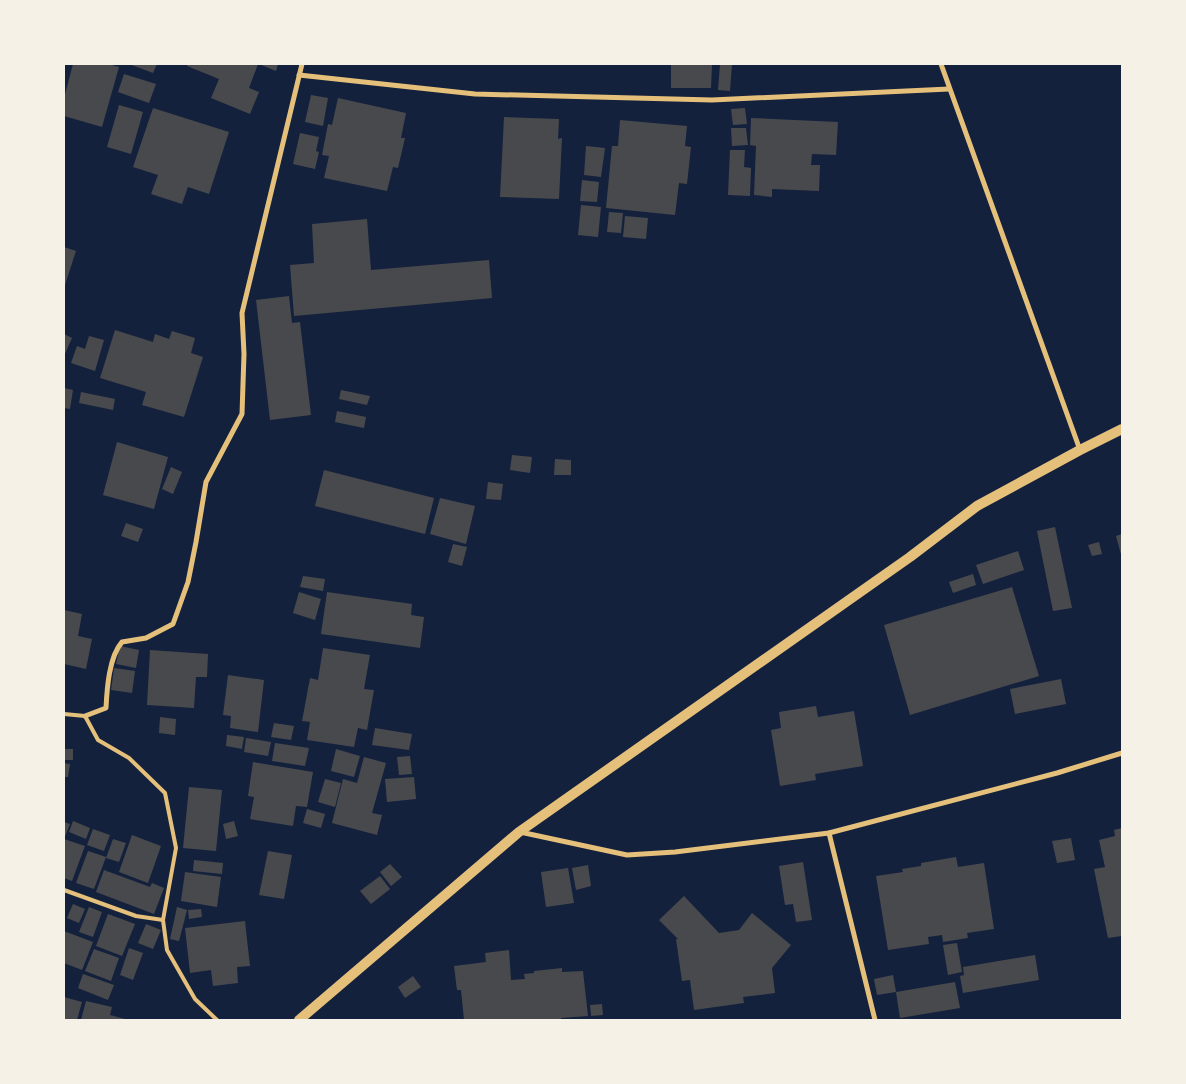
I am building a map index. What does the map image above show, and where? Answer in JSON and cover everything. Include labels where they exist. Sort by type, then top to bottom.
[{"type":"main road","points":[[299,1020],[519,832],[910,557],[977,506],[1122,429]]},
{"type":"street","points":[[84,716],[106,708],[108,686],[116,650],[122,642],[146,638],[174,624],[188,582],[206,482],[242,414],[244,354],[242,313],[302,64]]},
{"type":"street","points":[[941,64],[1080,450]]},
{"type":"street","points":[[299,75],[475,94],[712,100],[949,90]]},
{"type":"street","points":[[519,832],[627,855],[675,852],[829,833],[1057,773],[1122,753]]},
{"type":"street","points":[[829,833],[875,1020]]},
{"type":"lane","points":[[64,714],[84,716],[98,740],[129,758],[166,793],[176,848],[163,920],[167,950],[195,999],[217,1020]]},
{"type":"lane","points":[[64,890],[136,916],[163,920]]},
{"type":"building","points":[[73,64],[108,64],[119,67],[102,127],[64,116],[64,98]]},
{"type":"building","points":[[129,64],[157,64],[153,73]]},
{"type":"building","points":[[188,64],[258,64],[249,88],[259,92],[250,114],[211,98],[219,79],[187,66]]},
{"type":"building","points":[[259,64],[278,64],[276,71]]},
{"type":"building","points":[[671,64],[712,64],[711,88],[671,88]]},
{"type":"building","points":[[720,64],[732,64],[730,91],[718,90]]},
{"type":"building","points":[[124,74],[156,84],[149,103],[118,92]]},
{"type":"building","points":[[311,95],[328,98],[323,126],[305,122]]},
{"type":"building","points":[[338,98],[406,113],[401,138],[405,138],[398,168],[393,167],[387,191],[324,178],[329,156],[322,155],[328,124],[332,125]]},
{"type":"building","points":[[119,105],[143,112],[131,154],[107,147]]},
{"type":"building","points":[[153,108],[229,132],[209,194],[188,187],[182,204],[151,194],[158,175],[133,167]]},
{"type":"building","points":[[745,108],[747,124],[733,125],[731,109]]},
{"type":"building","points":[[504,117],[559,119],[558,139],[562,138],[559,199],[500,197]]},
{"type":"building","points":[[751,118],[838,122],[836,155],[812,154],[811,165],[820,165],[819,191],[772,189],[772,197],[754,195],[756,146],[750,145]]},
{"type":"building","points":[[620,120],[687,126],[685,146],[691,147],[687,184],[679,183],[675,215],[606,208],[612,146],[618,146]]},
{"type":"building","points":[[731,128],[746,128],[748,145],[732,146]]},
{"type":"building","points":[[300,133],[319,137],[316,151],[319,152],[315,169],[293,164]]},
{"type":"building","points":[[586,146],[605,148],[601,177],[584,175]]},
{"type":"building","points":[[730,150],[745,150],[744,167],[751,168],[750,196],[728,195]]},
{"type":"building","points":[[582,180],[599,182],[597,202],[580,201]]},
{"type":"building","points":[[581,205],[601,207],[598,237],[578,235]]},
{"type":"building","points":[[609,212],[623,213],[621,233],[607,232]]},
{"type":"building","points":[[625,216],[648,218],[646,239],[623,237]]},
{"type":"building","points":[[367,219],[371,270],[489,260],[492,298],[294,316],[290,265],[314,263],[312,224]]},
{"type":"building","points":[[64,247],[76,251],[64,288]]},
{"type":"building","points":[[289,296],[292,323],[300,322],[311,415],[270,420],[256,300]]},
{"type":"building","points":[[115,330],[153,342],[155,334],[169,339],[172,331],[195,338],[191,353],[203,357],[184,417],[142,405],[146,392],[100,378]]},
{"type":"building","points":[[64,334],[72,338],[64,356]]},
{"type":"building","points":[[89,336],[104,340],[95,371],[71,363],[77,346],[85,349]]},
{"type":"building","points":[[64,388],[73,390],[70,409],[64,408]]},
{"type":"building","points":[[341,390],[370,396],[367,405],[339,399]]},
{"type":"building","points":[[81,392],[115,399],[113,410],[79,403]]},
{"type":"building","points":[[337,411],[366,417],[364,428],[335,422]]},
{"type":"building","points":[[117,442],[168,457],[154,509],[103,495]]},
{"type":"building","points":[[512,455],[532,457],[530,473],[510,470]]},
{"type":"building","points":[[555,459],[571,460],[571,475],[554,475]]},
{"type":"building","points":[[171,467],[182,472],[173,494],[162,489]]},
{"type":"building","points":[[324,470],[434,498],[425,534],[315,506]]},
{"type":"building","points":[[488,482],[503,484],[501,500],[486,499]]},
{"type":"building","points":[[440,498],[475,506],[466,544],[430,534]]},
{"type":"building","points":[[126,523],[143,529],[138,542],[121,536]]},
{"type":"building","points":[[1055,527],[1072,608],[1053,611],[1037,531]]},
{"type":"building","points":[[1122,534],[1122,558],[1116,536]]},
{"type":"building","points":[[1099,542],[1102,554],[1092,556],[1088,545]]},
{"type":"building","points":[[453,544],[467,547],[462,566],[448,562]]},
{"type":"building","points":[[1018,551],[1024,570],[983,584],[976,565]]},
{"type":"building","points":[[973,574],[976,585],[953,593],[949,582]]},
{"type":"building","points":[[303,576],[325,579],[323,591],[300,587]]},
{"type":"building","points":[[1012,587],[1039,676],[910,715],[884,625]]},
{"type":"building","points":[[299,592],[321,599],[315,620],[293,613]]},
{"type":"building","points":[[327,592],[412,604],[411,615],[424,617],[420,648],[321,634]]},
{"type":"building","points":[[64,610],[82,614],[78,636],[92,639],[86,669],[64,664]]},
{"type":"building","points":[[120,646],[139,650],[136,668],[116,664]]},
{"type":"building","points":[[323,648],[370,655],[364,689],[374,690],[367,730],[358,728],[354,747],[307,740],[310,722],[302,721],[310,678],[318,680]]},
{"type":"building","points":[[150,650],[208,654],[207,677],[196,677],[194,708],[147,705]]},
{"type":"building","points":[[114,668],[135,671],[132,693],[111,690]]},
{"type":"building","points":[[228,675],[264,680],[258,732],[230,728],[231,716],[223,715]]},
{"type":"building","points":[[1061,679],[1066,704],[1015,714],[1010,689]]},
{"type":"building","points":[[816,706],[818,717],[854,711],[863,766],[815,774],[816,780],[780,786],[771,730],[781,728],[779,712]]},
{"type":"building","points":[[160,717],[176,719],[175,735],[159,733]]},
{"type":"building","points":[[274,723],[294,726],[291,740],[271,737]]},
{"type":"building","points":[[375,728],[412,734],[409,750],[372,745]]},
{"type":"building","points":[[227,735],[244,737],[242,749],[226,746]]},
{"type":"building","points":[[246,738],[271,742],[268,756],[244,752]]},
{"type":"building","points":[[275,743],[309,748],[305,766],[272,761]]},
{"type":"building","points":[[64,749],[73,749],[73,760],[64,760]]},
{"type":"building","points":[[336,749],[360,756],[354,777],[331,771]]},
{"type":"building","points":[[410,756],[412,774],[399,775],[397,757]]},
{"type":"building","points":[[364,757],[386,763],[372,813],[382,815],[377,835],[332,823],[343,779],[357,783]]},
{"type":"building","points":[[253,762],[313,772],[307,807],[296,806],[293,826],[250,819],[254,797],[248,796]]},
{"type":"building","points":[[64,763],[70,764],[68,777],[64,777]]},
{"type":"building","points":[[414,777],[416,799],[387,802],[385,779]]},
{"type":"building","points":[[325,779],[341,783],[335,807],[318,802]]},
{"type":"building","points":[[189,787],[222,790],[216,851],[183,848]]},
{"type":"building","points":[[307,809],[325,814],[321,828],[303,823]]},
{"type":"building","points":[[73,821],[90,828],[86,839],[69,832]]},
{"type":"building","points":[[234,821],[238,836],[226,839],[223,824]]},
{"type":"building","points":[[64,822],[70,824],[64,839]]},
{"type":"building","points":[[1122,828],[1122,936],[1108,938],[1094,869],[1105,867],[1099,840],[1115,836],[1114,830]]},
{"type":"building","points":[[93,829],[110,835],[104,851],[87,845]]},
{"type":"building","points":[[132,835],[161,846],[148,883],[119,872]]},
{"type":"building","points":[[1071,838],[1075,860],[1057,863],[1052,841]]},
{"type":"building","points":[[64,839],[85,846],[72,881],[64,878]]},
{"type":"building","points":[[113,839],[126,843],[119,862],[106,858]]},
{"type":"building","points":[[88,851],[106,857],[94,889],[76,883]]},
{"type":"building","points":[[268,851],[292,855],[284,899],[259,895]]},
{"type":"building","points":[[956,857],[958,867],[984,863],[994,929],[967,933],[968,938],[943,942],[942,935],[928,937],[929,944],[888,950],[876,876],[903,872],[902,869],[921,866],[921,863]]},
{"type":"building","points":[[194,860],[223,863],[222,874],[193,871]]},
{"type":"building","points":[[803,862],[812,920],[796,922],[793,904],[785,905],[779,866]]},
{"type":"building","points":[[390,864],[402,877],[391,886],[380,872]]},
{"type":"building","points":[[588,865],[591,886],[576,890],[572,868]]},
{"type":"building","points":[[568,868],[574,903],[546,907],[541,872]]},
{"type":"building","points":[[104,870],[150,887],[152,883],[164,888],[154,914],[96,892]]},
{"type":"building","points":[[185,872],[221,877],[217,907],[181,901]]},
{"type":"building","points":[[380,876],[390,889],[371,904],[360,891]]},
{"type":"building","points":[[684,896],[719,933],[739,930],[752,913],[791,945],[772,968],[775,993],[743,997],[744,1003],[694,1010],[690,980],[682,981],[676,939],[678,939],[659,920]]},
{"type":"building","points":[[73,904],[85,909],[79,923],[67,918]]},
{"type":"building","points":[[89,907],[102,912],[93,937],[79,932]]},
{"type":"building","points":[[177,907],[187,910],[179,941],[170,939]]},
{"type":"building","points":[[201,909],[202,917],[189,919],[188,910]]},
{"type":"building","points":[[108,914],[135,924],[122,956],[96,946]]},
{"type":"building","points":[[245,921],[250,966],[237,967],[238,983],[213,986],[211,970],[190,973],[185,928]]},
{"type":"building","points":[[146,924],[161,930],[153,949],[138,943]]},
{"type":"building","points":[[64,931],[93,942],[82,970],[64,963]]},
{"type":"building","points":[[957,943],[962,972],[948,975],[943,945]]},
{"type":"building","points":[[129,948],[143,953],[133,980],[120,975]]},
{"type":"building","points":[[94,949],[119,958],[111,981],[85,971]]},
{"type":"building","points":[[509,950],[511,980],[525,979],[524,974],[534,973],[534,971],[562,968],[562,972],[583,971],[588,1016],[561,1018],[561,1020],[464,1020],[461,990],[457,990],[454,966],[486,962],[485,953]]},
{"type":"building","points":[[1035,955],[1039,980],[963,993],[960,976],[964,975],[963,967]]},
{"type":"building","points":[[83,974],[114,985],[108,1000],[78,988]]},
{"type":"building","points":[[893,975],[896,992],[877,995],[874,979]]},
{"type":"building","points":[[413,976],[421,987],[405,998],[398,987]]},
{"type":"building","points":[[955,982],[960,1008],[900,1018],[896,992]]},
{"type":"building","points":[[64,997],[82,1002],[77,1020],[64,1020]]},
{"type":"building","points":[[86,1001],[112,1007],[110,1015],[129,1020],[81,1020]]},
{"type":"building","points":[[602,1004],[603,1015],[591,1016],[590,1005]]}]
